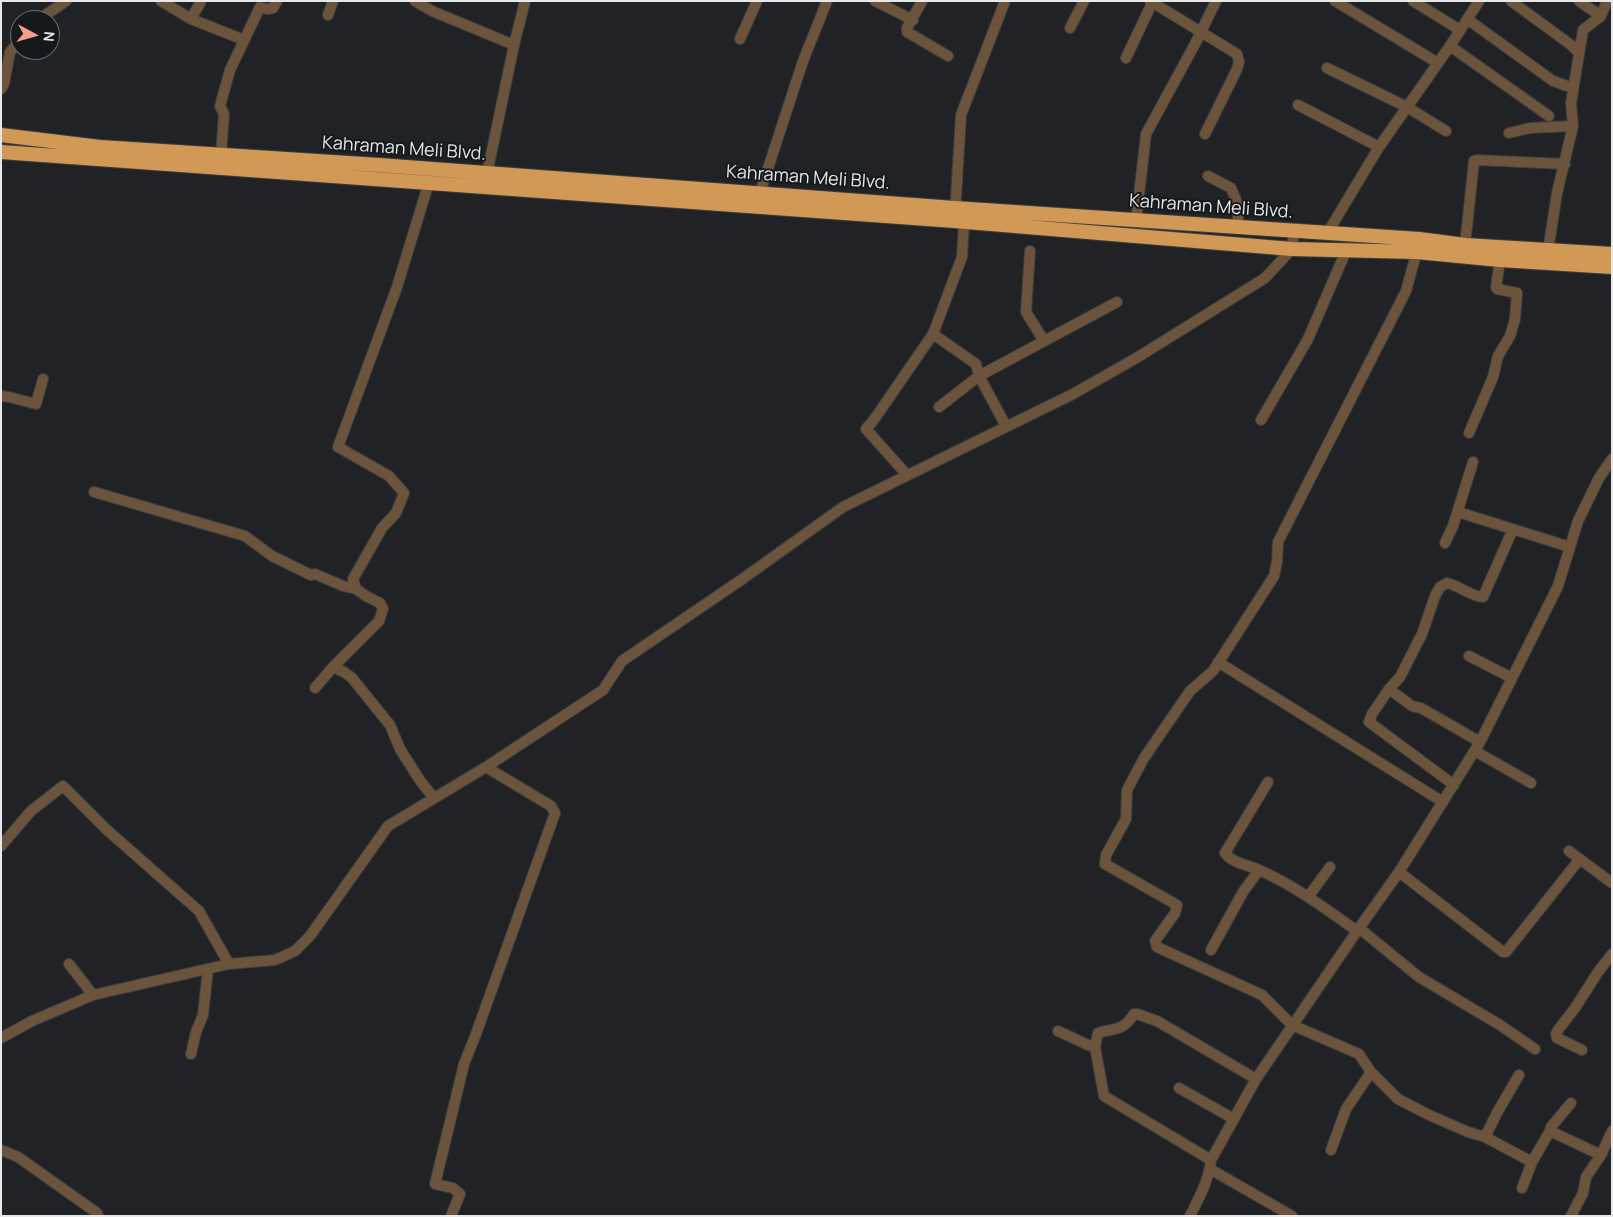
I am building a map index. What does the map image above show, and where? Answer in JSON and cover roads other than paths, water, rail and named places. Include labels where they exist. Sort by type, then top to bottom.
[{"type":"highway","name":"Kahraman Meli Blvd.","points":[[1,135],[100,147],[487,174],[1292,249],[1346,251],[1418,245],[1465,245],[1612,254]]},
{"type":"highway","name":"Kahraman Meli Blvd.","points":[[1,152],[429,182],[758,200]]},
{"type":"highway","name":"Kahraman Meli Blvd.","points":[[958,217],[1025,212],[1136,221],[1328,232],[1418,245],[1500,260],[1612,267]]},
{"type":"street","points":[[53,10],[66,1]]},
{"type":"street","points":[[161,1],[191,19],[244,40]]},
{"type":"street","points":[[191,19],[201,1]]},
{"type":"street","points":[[220,155],[224,114],[220,106],[230,70],[260,7],[273,8],[277,1]]},
{"type":"street","points":[[328,15],[333,1]]},
{"type":"street","points":[[415,1],[432,11],[514,45]]},
{"type":"street","points":[[487,174],[525,1]]},
{"type":"street","points":[[740,39],[757,1]]},
{"type":"street","points":[[758,200],[803,61],[827,1]]},
{"type":"street","points":[[875,1],[913,20]]},
{"type":"street","points":[[922,1],[907,28],[907,32],[909,35],[948,56]]},
{"type":"street","points":[[907,475],[866,428],[873,421],[933,334],[962,257],[958,217],[961,114],[1004,1]]},
{"type":"street","points":[[1070,28],[1084,1]]},
{"type":"street","points":[[1136,221],[1146,134],[1201,33],[1216,1]]},
{"type":"street","points":[[1335,1],[1438,63]]},
{"type":"street","points":[[1413,1],[1460,30]]},
{"type":"street","points":[[1328,232],[1379,147],[1480,1]]},
{"type":"street","points":[[1511,1],[1571,44],[1579,53]]},
{"type":"street","points":[[1579,1],[1601,16]]},
{"type":"street","points":[[1548,250],[1557,193],[1573,126],[1570,104],[1583,30],[1601,16],[1607,1]]},
{"type":"street","points":[[1126,58],[1152,2],[1237,54],[1238,69],[1205,134]]},
{"type":"street","points":[[1467,19],[1553,81],[1573,88]]},
{"type":"street","points":[[1450,46],[1549,116]]},
{"type":"street","points":[[1,89],[4,84],[10,52]]},
{"type":"street","points":[[1327,68],[1407,107],[1446,131]]},
{"type":"street","points":[[1298,105],[1379,147]]},
{"type":"street","points":[[1509,133],[1530,128],[1573,126]]},
{"type":"street","points":[[1465,245],[1474,161],[1565,164]]},
{"type":"street","points":[[1208,176],[1231,188],[1238,205],[1238,226]]},
{"type":"street","points":[[356,589],[353,579],[358,568],[382,528],[396,513],[404,494],[398,484],[389,476],[338,447],[397,287],[429,182]]},
{"type":"street","points":[[1,1038],[32,1021],[93,996],[229,964],[275,960],[295,951],[310,936],[388,826],[486,767],[602,690],[622,661],[741,580],[843,507],[1073,394],[1138,357],[1265,278],[1292,249],[1294,231]]},
{"type":"street","points":[[1418,245],[1406,291],[1278,542],[1278,562],[1274,576],[1213,671],[1190,691],[1144,758],[1127,790],[1126,819],[1106,855],[1105,864],[1176,905],[1175,913],[1155,941],[1157,947],[1262,995],[1292,1025],[1359,1054],[1371,1072],[1398,1099],[1429,1115],[1485,1137],[1532,1162]]},
{"type":"street","points":[[1030,250],[1026,312],[1044,341]]},
{"type":"street","points":[[1261,420],[1308,339],[1346,251]]},
{"type":"street","points":[[1469,433],[1493,377],[1498,356],[1510,336],[1515,319],[1517,293],[1496,287],[1500,260]]},
{"type":"street","points":[[939,407],[979,376],[1117,302]]},
{"type":"street","points":[[933,334],[976,364],[979,376],[1006,426]]},
{"type":"street","points":[[1,396],[36,404],[44,379]]},
{"type":"street","points":[[1190,1216],[1211,1165],[1256,1079],[1399,872],[1478,746],[1558,586],[1578,521],[1599,478],[1612,458]]},
{"type":"street","points":[[1445,543],[1458,512],[1472,462]]},
{"type":"street","points":[[94,492],[245,536],[272,556],[311,575],[316,574],[343,586],[356,589],[380,603],[383,609],[379,621],[315,688]]},
{"type":"street","points":[[1458,512],[1570,547]]},
{"type":"street","points":[[1454,785],[1369,722],[1372,714],[1389,689],[1400,677],[1422,634],[1440,587],[1447,583],[1452,584],[1477,597],[1483,597],[1513,529]]},
{"type":"street","points":[[1469,656],[1512,678]]},
{"type":"street","points":[[1218,662],[1443,802]]},
{"type":"street","points":[[333,667],[352,678],[390,725],[400,749],[421,782],[434,798]]},
{"type":"street","points":[[1389,689],[1412,706],[1421,708],[1531,783]]},
{"type":"street","points":[[451,1216],[460,1194],[453,1188],[436,1184],[464,1064],[555,813],[551,806],[486,767]]},
{"type":"street","points":[[1268,782],[1225,853],[1228,858],[1259,870],[1308,897],[1358,929],[1419,977],[1500,1024],[1535,1049]]},
{"type":"street","points":[[1,846],[31,811],[63,786],[106,829],[199,911],[229,964]]},
{"type":"street","points":[[1569,851],[1612,882]]},
{"type":"street","points":[[1399,872],[1503,952],[1506,952],[1580,860]]},
{"type":"street","points":[[1308,897],[1330,867]]},
{"type":"street","points":[[1211,950],[1242,892],[1259,870]]},
{"type":"street","points":[[1582,1050],[1557,1038],[1556,1034],[1612,954]]},
{"type":"street","points":[[69,964],[93,996]]},
{"type":"street","points":[[191,1054],[196,1032],[203,1015],[208,969]]},
{"type":"street","points":[[1256,1079],[1158,1021],[1137,1014],[1134,1014],[1127,1025],[1098,1033],[1094,1046],[1104,1096],[1292,1216]]},
{"type":"street","points":[[1058,1031],[1088,1046],[1094,1046]]},
{"type":"street","points":[[1331,1150],[1346,1109],[1371,1072]]},
{"type":"street","points":[[1485,1137],[1519,1076]]},
{"type":"street","points":[[1179,1088],[1234,1119]]},
{"type":"street","points":[[1522,1188],[1532,1162],[1551,1127],[1570,1103]]},
{"type":"street","points":[[1550,1131],[1601,1155]]},
{"type":"street","points":[[1571,1216],[1582,1192],[1586,1177],[1601,1155],[1612,1131]]},
{"type":"street","points":[[1,1150],[18,1157],[97,1212],[98,1216]]}]
